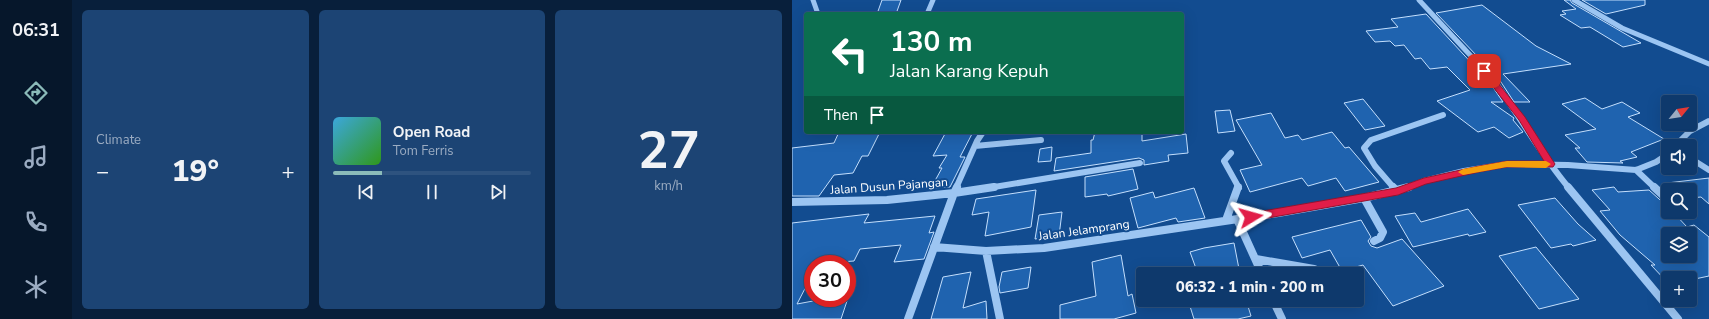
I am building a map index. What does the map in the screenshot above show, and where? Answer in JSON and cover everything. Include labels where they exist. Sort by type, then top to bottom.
[{"type":"street","points":[[813,0],[817,12]]},
{"type":"street","points":[[928,12],[932,0]]},
{"type":"street","points":[[1419,0],[1495,82],[1522,119],[1550,164],[1678,319]]},
{"type":"street","points":[[1574,0],[1590,12],[1709,64]]},
{"type":"street","points":[[1398,191],[1376,166],[1364,148],[1371,140],[1443,115]]},
{"type":"street","points":[[1680,139],[1694,128],[1709,121]]},
{"type":"street","points":[[954,193],[974,146],[982,134]]},
{"type":"street","points":[[974,146],[1041,140]]},
{"type":"street","points":[[1226,220],[1239,188],[1224,161],[1231,153]]},
{"type":"street","points":[[1661,159],[1636,170],[1661,193]]},
{"type":"street","points":[[1697,162],[1709,170]]},
{"type":"street","points":[[954,193],[1140,164]]},
{"type":"street","name":"Jalan Jelamprang","points":[[934,247],[986,251],[1044,248],[1100,241],[1364,198],[1398,191],[1424,181],[1507,164],[1550,164],[1636,170]]},
{"type":"street","name":"Jalan Dusun Pajangan","points":[[792,202],[887,200],[954,193],[908,319]]},
{"type":"street","points":[[1364,198],[1383,232],[1380,238],[1374,240]]},
{"type":"street","points":[[1238,219],[1259,267]]},
{"type":"street","points":[[986,251],[1000,319]]},
{"type":"street","points":[[1256,259],[1302,267]]},
{"type":"street","points":[[1276,307],[1282,319]]},
{"type":"building","points":[[882,0],[901,0],[897,12],[878,12]]},
{"type":"building","points":[[1564,0],[1570,0],[1572,3],[1641,43],[1623,47],[1590,27],[1581,28],[1560,15],[1566,14],[1562,11],[1576,9]]},
{"type":"building","points":[[1582,0],[1645,0],[1645,5],[1606,14]]},
{"type":"building","points":[[1482,5],[1536,46],[1571,64],[1503,74],[1530,102],[1514,102],[1499,79],[1436,13]]},
{"type":"building","points":[[1426,14],[1490,83],[1503,102],[1491,102],[1514,118],[1513,120],[1523,132],[1509,138],[1494,127],[1478,132],[1437,101],[1470,90],[1447,67],[1430,69],[1421,58],[1415,59],[1404,45],[1395,46],[1390,41],[1375,42],[1366,31],[1398,27],[1391,19]]},
{"type":"building","points":[[1585,98],[1602,109],[1622,102],[1640,113],[1628,117],[1664,139],[1631,152],[1637,157],[1620,161],[1623,163],[1587,162],[1575,148],[1580,148],[1565,135],[1596,129],[1562,104]]},
{"type":"building","points":[[1363,99],[1385,126],[1365,130],[1344,103]]},
{"type":"building","points":[[1230,110],[1235,131],[1218,133],[1215,111]]},
{"type":"building","points":[[1271,113],[1285,138],[1298,135],[1302,140],[1332,132],[1345,148],[1349,147],[1379,182],[1345,191],[1336,178],[1308,186],[1302,178],[1250,192],[1240,170],[1262,165],[1236,120]]},
{"type":"building","points":[[838,134],[879,134],[868,156],[862,156],[853,173],[834,175],[819,196],[792,196],[792,148],[834,143]]},
{"type":"building","points":[[945,134],[972,134],[960,157],[965,157],[950,187],[931,188],[942,168],[939,168],[947,155],[933,156]]},
{"type":"building","points":[[1094,134],[1142,134],[1142,141],[1186,134],[1188,153],[1168,155],[1169,161],[1144,165],[1144,160],[1139,158],[1054,171],[1056,158],[1091,153],[1091,140],[1093,140]]},
{"type":"building","points":[[1052,147],[1051,161],[1038,162],[1040,149]]},
{"type":"building","points":[[1133,169],[1138,189],[1108,196],[1107,194],[1085,197],[1085,177]]},
{"type":"building","points":[[1709,178],[1709,204],[1701,197],[1697,197],[1697,183],[1667,183]]},
{"type":"building","points":[[1614,187],[1618,192],[1649,190],[1661,201],[1661,219],[1680,219],[1687,227],[1661,227],[1661,263],[1697,263],[1697,227],[1709,237],[1709,276],[1697,279],[1697,271],[1661,271],[1661,276],[1651,265],[1655,265],[1620,235],[1600,211],[1610,210],[1592,190]]},
{"type":"building","points":[[1194,188],[1205,218],[1178,222],[1176,218],[1138,228],[1130,198],[1153,192],[1155,198]]},
{"type":"building","points":[[1036,190],[1031,227],[985,236],[989,212],[972,215],[976,199]]},
{"type":"building","points":[[1555,198],[1578,224],[1596,240],[1573,246],[1571,244],[1551,248],[1518,205]]},
{"type":"building","points":[[1468,209],[1486,232],[1469,236],[1468,234],[1413,247],[1395,216],[1415,213],[1421,222]]},
{"type":"building","points":[[1062,212],[1059,236],[1035,239],[1039,215]]},
{"type":"building","points":[[869,214],[864,223],[935,216],[929,233],[934,232],[924,259],[894,262],[901,245],[860,249],[856,257],[856,255],[804,255],[804,290],[797,304],[804,303],[804,307],[845,307],[841,319],[792,319],[792,223]]},
{"type":"building","points":[[1361,220],[1371,237],[1368,241],[1371,246],[1377,248],[1402,239],[1444,286],[1393,306],[1363,265],[1356,267],[1340,267],[1330,250],[1302,258],[1292,237]]},
{"type":"building","points":[[1234,243],[1239,267],[1195,267],[1190,252]]},
{"type":"building","points":[[1536,247],[1579,299],[1539,309],[1499,256]]},
{"type":"building","points":[[1121,255],[1128,296],[1132,294],[1136,313],[1114,319],[1060,319],[1060,305],[1096,296],[1092,262]]},
{"type":"building","points":[[1031,267],[1028,288],[1000,293],[999,287],[1002,272]]},
{"type":"building","points":[[971,272],[963,308],[986,301],[987,319],[931,319],[943,277]]},
{"type":"building","points":[[1190,307],[1248,307],[1251,316],[1238,319],[1194,319]]},
{"type":"slow traffic","points":[[1463,172],[1507,164],[1546,164]]},
{"type":"route","points":[[1251,217],[1398,191],[1424,181],[1464,171],[1507,164],[1550,164],[1522,119],[1495,82],[1484,71]]}]
